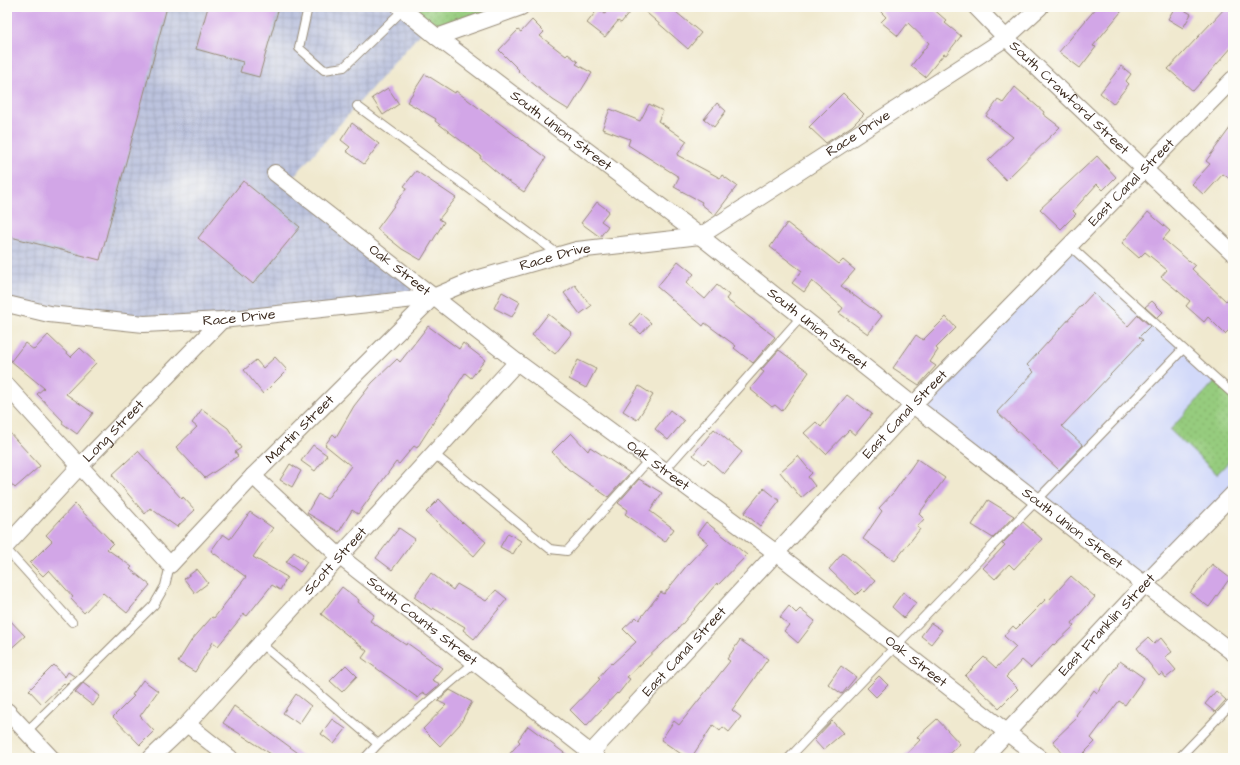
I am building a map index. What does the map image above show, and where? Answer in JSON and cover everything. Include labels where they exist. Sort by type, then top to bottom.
[{"type":"street","points":[[436,37],[521,7]]},
{"type":"street","name":"South Crawford Street","points":[[976,7],[1006,38],[1233,253]]},
{"type":"street","name":"Race Drive","points":[[7,304],[49,314],[144,324],[222,320],[433,297],[473,280],[558,254],[577,250],[700,236],[1006,38],[1040,7]]},
{"type":"street","name":"South Union Street","points":[[402,8],[436,37],[700,236],[913,405],[1233,653]]},
{"type":"street","name":"East Canal Street","points":[[591,756],[775,552],[913,405],[1233,79]]},
{"type":"street","name":"Oak Street","points":[[275,173],[517,362],[775,552],[1040,758]]},
{"type":"street","name":"Martin Street","points":[[170,565],[253,476],[433,297]]},
{"type":"street","name":"Long Street","points":[[7,545],[80,466],[222,320]]},
{"type":"street","name":"Scott Street","points":[[150,758],[187,724],[517,362]]},
{"type":"street","points":[[7,386],[170,565]]},
{"type":"street","name":"South Counts Street","points":[[253,476],[339,556],[475,662],[591,756]]},
{"type":"street","name":"East Franklin Street","points":[[983,758],[1145,584],[1233,494]]},
{"type":"street","points":[[7,711],[51,758]]},
{"type":"street","points":[[187,724],[230,758]]},
{"type":"lane","points":[[308,7],[299,48],[324,70],[344,67],[402,8]]},
{"type":"lane","points":[[357,106],[558,254]]},
{"type":"lane","points":[[1070,246],[1233,394]]},
{"type":"lane","points":[[664,471],[801,317]]},
{"type":"lane","points":[[789,758],[895,645],[1038,501],[1183,348]]},
{"type":"lane","points":[[433,453],[550,549],[567,552],[650,460]]},
{"type":"lane","points":[[7,550],[72,622]]},
{"type":"lane","points":[[26,732],[154,604],[165,586],[170,565]]},
{"type":"lane","points":[[260,643],[378,744]]},
{"type":"lane","points":[[365,758],[378,744],[475,662]]},
{"type":"lane","points":[[1179,758],[1233,702]]},
{"type":"shaded area","points":[[7,7],[400,7],[425,28],[288,183],[433,297],[144,324],[7,304]]},
{"type":"shaded area","points":[[1070,246],[1233,394],[1233,494],[1145,584],[913,405]]},
{"type":"green space","points":[[400,7],[521,7],[437,37]]},
{"type":"green space","points":[[1217,379],[1233,394],[1233,457],[1217,474],[1170,430]]},
{"type":"building","points":[[7,7],[167,7],[100,260],[7,236]]},
{"type":"building","points":[[208,7],[279,7],[259,77],[240,72],[243,62],[196,49]]},
{"type":"building","points":[[600,7],[634,7],[621,23],[618,21],[605,37],[587,23],[598,9],[605,14],[606,12]]},
{"type":"building","points":[[640,7],[670,7],[701,33],[688,49]]},
{"type":"building","points":[[876,7],[931,7],[947,21],[945,23],[961,36],[946,55],[944,54],[925,77],[911,66],[929,43],[908,23],[898,36],[881,22],[886,17]]},
{"type":"building","points":[[1097,7],[1125,7],[1093,46],[1096,47],[1080,68],[1059,52]]},
{"type":"building","points":[[1175,7],[1179,7],[1191,14],[1183,28],[1168,19]]},
{"type":"building","points":[[1226,7],[1233,7],[1233,46],[1193,91],[1168,69]]},
{"type":"building","points":[[532,20],[544,32],[540,36],[566,56],[568,54],[578,62],[576,64],[592,73],[569,110],[553,100],[518,71],[519,70],[499,50],[518,30],[521,32]]},
{"type":"building","points":[[1121,66],[1131,74],[1126,81],[1129,84],[1113,104],[1100,93]]},
{"type":"building","points":[[425,74],[455,93],[456,91],[546,158],[524,192],[505,179],[480,158],[481,156],[435,121],[436,119],[407,102]]},
{"type":"building","points":[[1015,87],[1044,112],[1043,114],[1060,127],[1006,180],[988,161],[1013,137],[986,116],[998,100],[1003,103]]},
{"type":"building","points":[[388,88],[399,104],[383,115],[372,98]]},
{"type":"building","points":[[843,93],[864,114],[852,126],[826,143],[809,127]]},
{"type":"building","points":[[717,103],[726,111],[714,127],[704,119]]},
{"type":"building","points":[[649,104],[663,111],[658,121],[687,141],[677,155],[720,178],[722,175],[737,186],[715,215],[701,204],[702,202],[674,187],[679,177],[628,145],[630,139],[602,129],[610,109],[640,121]]},
{"type":"building","points":[[352,123],[379,144],[364,164],[346,151],[350,147],[341,140]]},
{"type":"building","points":[[1233,124],[1233,181],[1223,174],[1204,195],[1192,184],[1210,164],[1206,161]]},
{"type":"building","points":[[1097,156],[1116,177],[1103,190],[1097,184],[1073,211],[1076,214],[1061,229],[1040,209]]},
{"type":"building","points":[[416,171],[456,198],[439,219],[444,222],[421,260],[402,249],[377,229],[407,188],[404,186]]},
{"type":"building","points":[[243,181],[300,227],[253,284],[198,238]]},
{"type":"building","points":[[597,202],[609,211],[601,221],[608,226],[600,237],[581,223]]},
{"type":"building","points":[[1148,212],[1170,231],[1163,239],[1195,266],[1192,269],[1226,301],[1233,294],[1233,326],[1225,334],[1208,317],[1204,322],[1186,306],[1190,301],[1161,277],[1167,270],[1145,252],[1139,258],[1122,243]]},
{"type":"building","points":[[787,223],[839,264],[843,260],[855,270],[841,286],[882,316],[868,334],[839,313],[843,308],[812,281],[804,292],[792,283],[802,271],[770,247]]},
{"type":"building","points":[[678,261],[694,274],[686,283],[705,299],[717,285],[729,295],[726,299],[775,337],[753,363],[734,348],[736,346],[705,323],[703,326],[657,287]]},
{"type":"building","points":[[575,285],[591,306],[580,314],[564,293]]},
{"type":"building","points":[[502,292],[520,302],[512,317],[494,308]]},
{"type":"building","points":[[1093,293],[1128,326],[1138,315],[1150,326],[1139,337],[1143,340],[1062,426],[1083,445],[1059,470],[997,412],[1034,372],[1027,365]]},
{"type":"building","points":[[1152,301],[1163,312],[1157,318],[1145,307]]},
{"type":"building","points":[[640,313],[651,323],[641,334],[630,324]]},
{"type":"building","points":[[548,314],[572,333],[555,354],[532,335]]},
{"type":"building","points":[[946,317],[956,328],[936,348],[938,350],[930,362],[936,366],[919,385],[893,368],[916,335],[923,340]]},
{"type":"building","points":[[428,326],[459,349],[463,343],[485,360],[471,378],[465,373],[417,448],[414,446],[399,464],[396,462],[358,514],[352,510],[339,532],[307,513],[318,494],[327,499],[351,466],[325,445],[333,434],[336,437],[354,406],[372,383],[397,359],[400,362]]},
{"type":"building","points":[[48,335],[71,357],[80,348],[96,363],[66,394],[93,413],[77,434],[62,423],[63,421],[37,394],[44,388],[11,361],[25,343],[34,350]]},
{"type":"building","points":[[779,350],[809,372],[782,411],[775,405],[772,407],[750,389],[764,372],[761,370]]},
{"type":"building","points":[[275,357],[287,370],[263,394],[244,370],[256,360],[263,368]]},
{"type":"building","points":[[578,360],[596,369],[586,388],[569,379]]},
{"type":"building","points":[[639,386],[653,395],[637,420],[623,411]]},
{"type":"building","points":[[847,395],[872,414],[855,435],[849,430],[826,454],[804,433],[816,422],[821,427]]},
{"type":"building","points":[[202,409],[228,428],[241,448],[235,452],[238,456],[205,478],[176,447],[197,427],[192,423]]},
{"type":"building","points":[[670,410],[684,421],[668,440],[655,429]]},
{"type":"building","points":[[714,429],[742,452],[724,474],[708,460],[704,464],[693,455]]},
{"type":"building","points":[[7,430],[40,466],[15,488],[7,479]]},
{"type":"building","points":[[571,433],[588,451],[590,447],[630,473],[608,497],[568,469],[552,452]]},
{"type":"building","points":[[313,445],[327,455],[315,471],[301,461]]},
{"type":"building","points":[[138,451],[182,499],[183,497],[195,510],[177,527],[150,508],[145,514],[112,475]]},
{"type":"building","points":[[798,456],[812,473],[808,477],[815,486],[801,498],[780,472]]},
{"type":"building","points":[[917,459],[945,478],[919,514],[924,519],[917,527],[920,529],[895,561],[863,539],[882,511],[879,508],[894,492]]},
{"type":"building","points":[[290,464],[301,471],[292,487],[280,480]]},
{"type":"building","points":[[639,479],[662,493],[650,511],[674,529],[665,542],[625,514],[628,510],[618,503]]},
{"type":"building","points":[[764,488],[780,501],[760,526],[744,513]]},
{"type":"building","points":[[439,499],[462,523],[463,522],[486,542],[474,556],[426,512]]},
{"type":"building","points":[[988,500],[1014,516],[993,538],[972,525]]},
{"type":"building","points":[[75,504],[113,543],[107,549],[132,567],[130,569],[150,585],[127,613],[103,593],[84,613],[71,599],[73,597],[49,570],[43,576],[30,563],[52,541],[46,535]]},
{"type":"building","points":[[250,512],[273,528],[253,557],[287,577],[280,590],[272,585],[247,616],[244,614],[218,646],[213,642],[195,672],[178,662],[191,641],[212,617],[214,618],[246,577],[211,551],[223,534],[230,539]]},
{"type":"building","points":[[706,522],[747,555],[718,585],[717,583],[678,629],[627,677],[630,679],[618,694],[617,693],[586,726],[570,710],[600,679],[598,678],[611,663],[612,664],[636,642],[623,629],[636,617],[639,620],[661,592],[664,594],[688,564],[708,543],[697,534]]},
{"type":"building","points":[[1023,522],[1042,539],[1014,569],[1009,564],[995,579],[983,568],[1005,545],[1002,544]]},
{"type":"building","points":[[399,528],[415,539],[392,570],[376,558]]},
{"type":"building","points":[[508,533],[521,541],[513,554],[500,547]]},
{"type":"building","points":[[294,552],[307,562],[300,572],[286,562]]},
{"type":"building","points":[[843,553],[875,581],[865,592],[862,589],[856,595],[829,569]]},
{"type":"building","points":[[1212,564],[1230,578],[1209,607],[1190,593]]},
{"type":"building","points":[[197,569],[208,583],[195,593],[184,579]]},
{"type":"building","points":[[431,573],[453,590],[457,584],[486,601],[496,590],[507,599],[474,639],[463,630],[465,627],[433,608],[432,610],[414,597]]},
{"type":"building","points":[[1071,576],[1095,597],[1072,623],[1074,626],[1054,645],[1053,644],[1031,668],[1022,660],[1006,677],[1018,689],[999,708],[965,676],[984,657],[996,668],[1016,647],[1004,636],[1013,626],[1016,629],[1047,598],[1049,600]]},
{"type":"building","points":[[342,587],[359,600],[358,602],[374,615],[370,621],[406,645],[407,643],[442,668],[432,680],[440,684],[427,695],[422,692],[418,698],[362,658],[367,651],[321,614]]},
{"type":"building","points":[[903,592],[916,603],[904,618],[892,607]]},
{"type":"building","points":[[789,606],[796,613],[800,609],[815,621],[798,643],[784,631],[789,625],[780,617]]},
{"type":"building","points":[[7,617],[25,636],[7,652]]},
{"type":"building","points":[[931,623],[942,630],[931,644],[921,636]]},
{"type":"building","points":[[1148,638],[1154,644],[1161,638],[1172,652],[1165,657],[1176,670],[1166,678],[1162,673],[1159,676],[1137,648]]},
{"type":"building","points":[[740,640],[768,659],[732,710],[741,717],[729,732],[723,727],[720,731],[713,725],[691,758],[687,758],[661,740],[674,721],[679,725],[730,661],[727,659]]},
{"type":"building","points":[[1120,661],[1144,678],[1125,705],[1119,701],[1091,738],[1095,742],[1079,758],[1066,758],[1053,741],[1078,717],[1076,715],[1094,690],[1097,693]]},
{"type":"building","points":[[54,665],[65,677],[68,672],[74,676],[66,685],[64,683],[42,704],[29,690]]},
{"type":"building","points":[[346,665],[357,676],[342,692],[330,681]]},
{"type":"building","points":[[841,666],[856,677],[842,694],[828,684]]},
{"type":"building","points":[[879,676],[888,685],[876,697],[867,688]]},
{"type":"building","points":[[143,680],[158,691],[140,716],[154,731],[140,745],[113,717],[134,696],[132,695]]},
{"type":"building","points":[[83,683],[100,696],[93,706],[75,692]]},
{"type":"building","points":[[450,690],[472,702],[460,724],[440,746],[423,729],[446,705],[438,701]]},
{"type":"building","points":[[1216,691],[1226,700],[1215,712],[1205,704]]},
{"type":"building","points":[[296,694],[311,706],[299,724],[283,713]]},
{"type":"building","points":[[234,706],[305,758],[277,758],[223,723]]},
{"type":"building","points":[[332,719],[346,729],[334,744],[321,734]]},
{"type":"building","points":[[937,719],[960,744],[944,758],[903,758],[920,740],[917,737]]},
{"type":"building","points":[[832,721],[843,733],[823,750],[814,740]]},
{"type":"building","points":[[528,726],[571,758],[506,758],[520,742],[518,740]]}]
